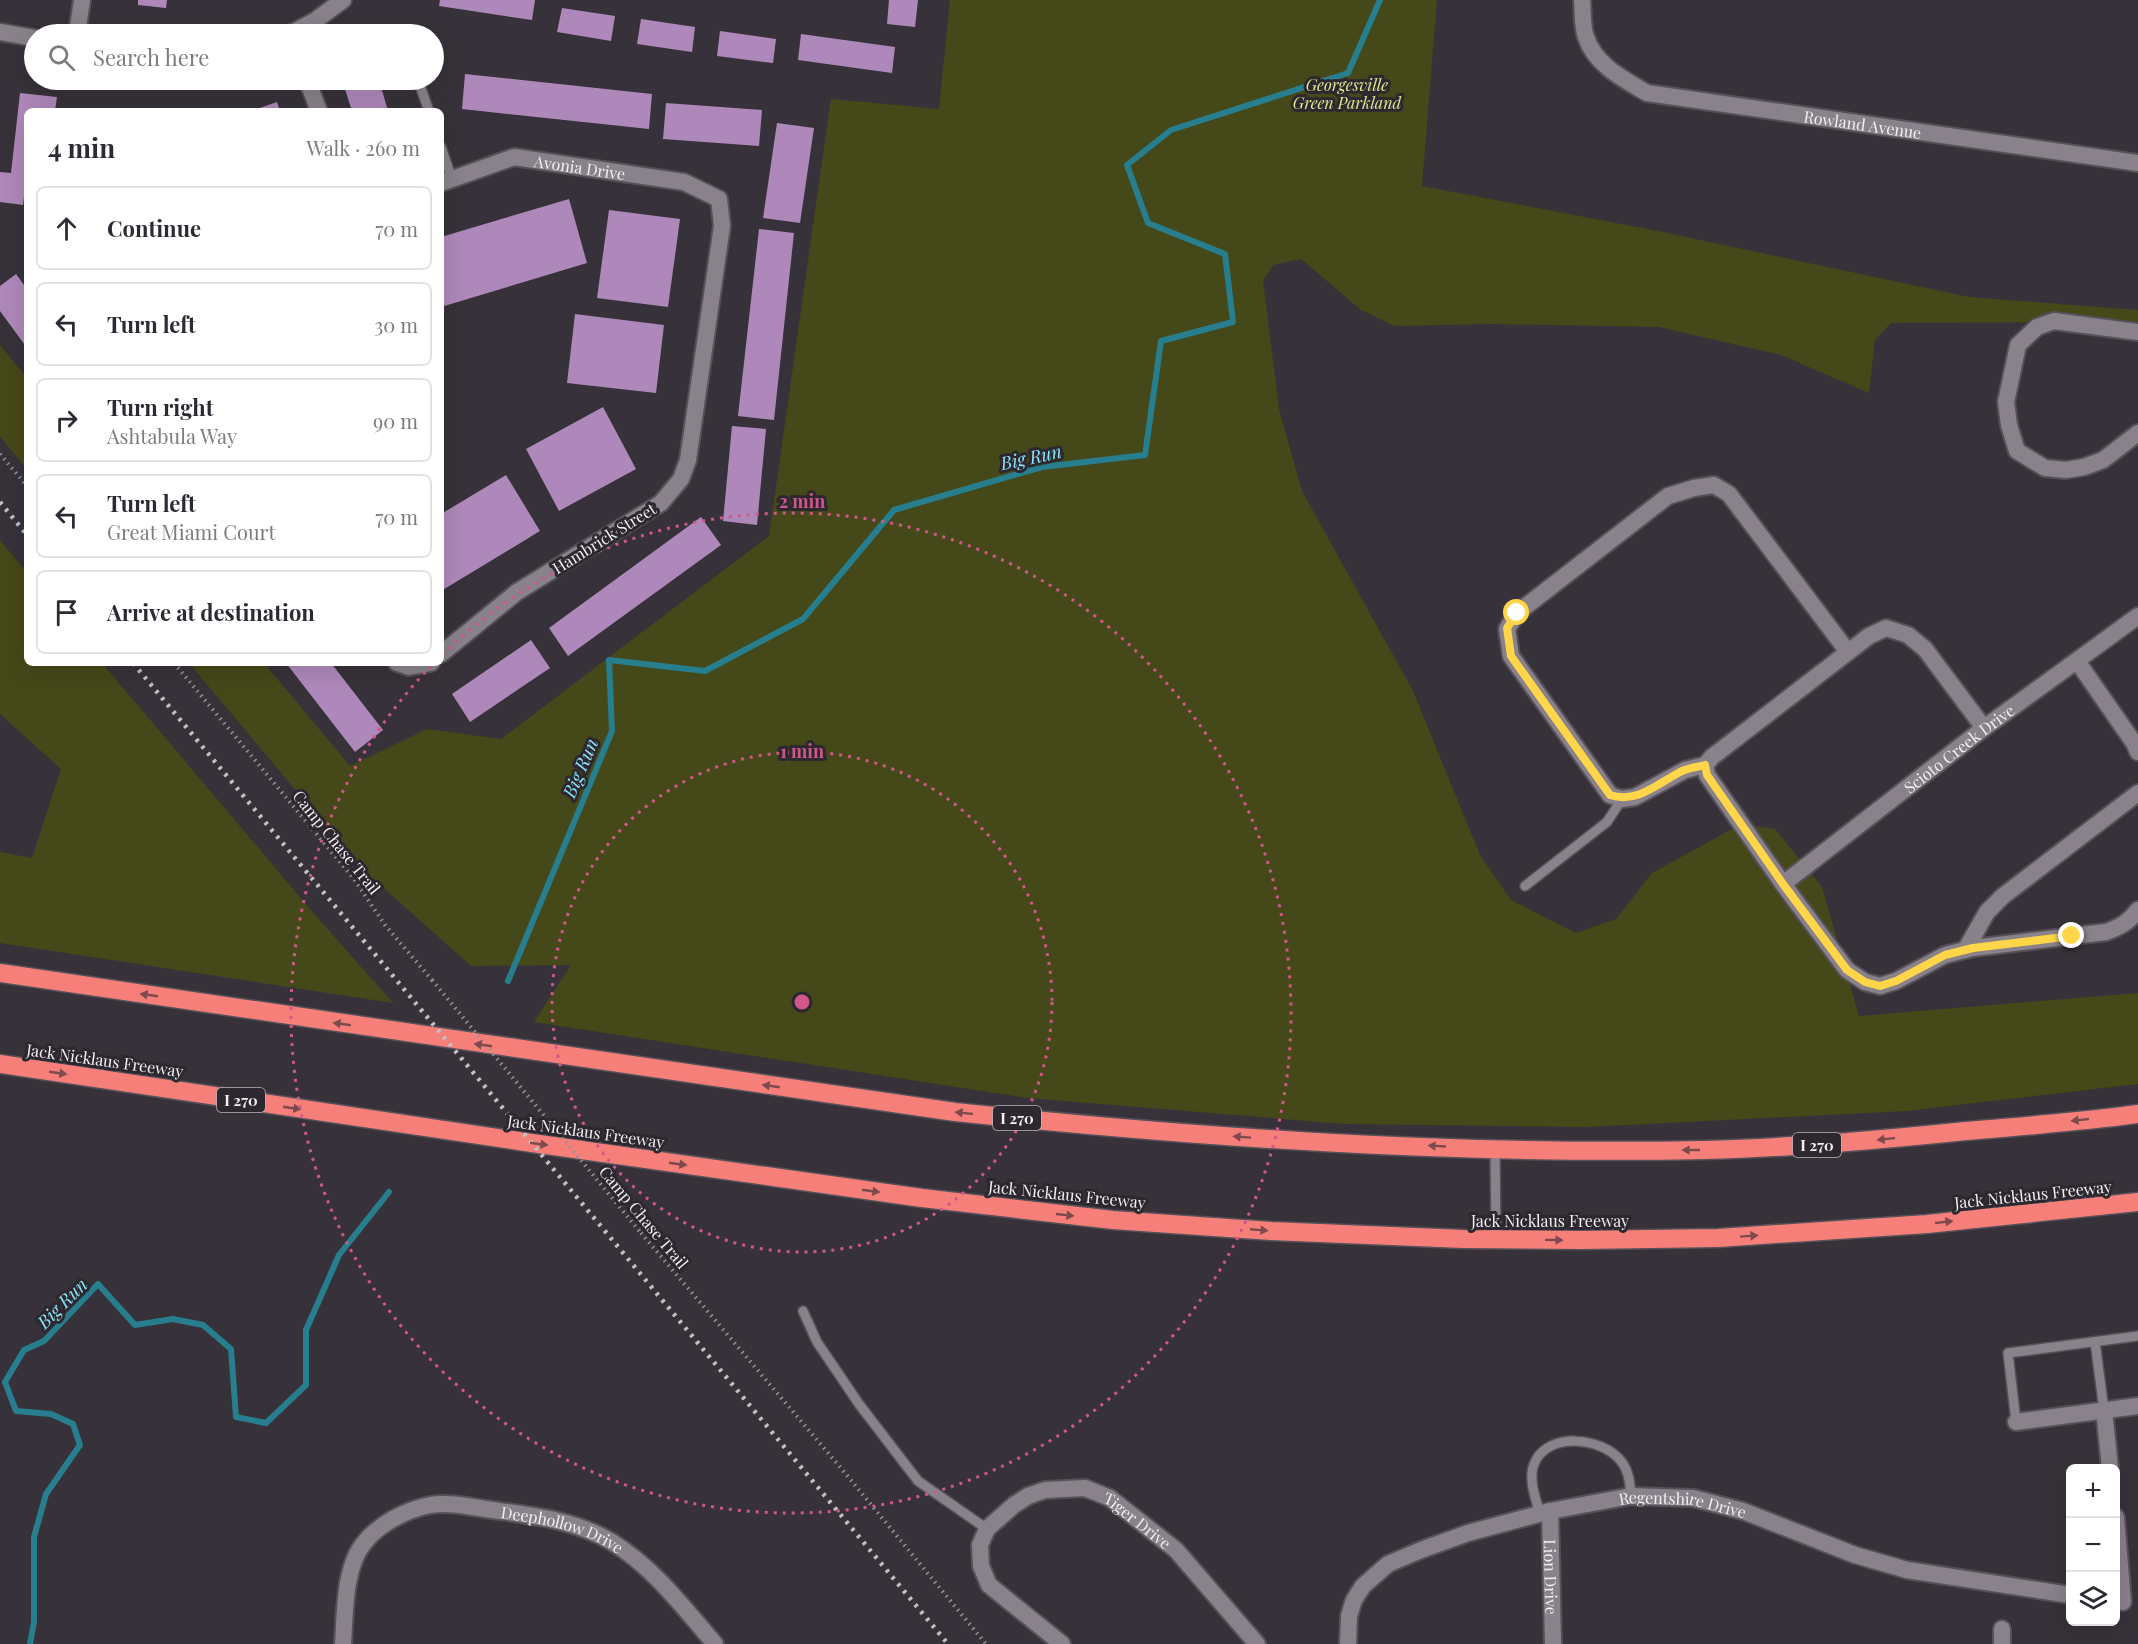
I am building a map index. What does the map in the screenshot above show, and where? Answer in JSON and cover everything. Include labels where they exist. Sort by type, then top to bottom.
[{"type":"highway","name":"I 270","points":[[0,973],[955,1112],[1109,1128],[1495,1149],[1706,1150],[1843,1143],[2138,1114]]},
{"type":"highway","name":"Jack Nicklaus Freeway","points":[[0,1064],[543,1145],[953,1202],[1113,1220],[1271,1231],[1496,1239],[1718,1239],[1928,1224],[2138,1202]]},
{"type":"street","points":[[78,24],[82,0]]},
{"type":"street","points":[[309,24],[343,0]]},
{"type":"street","name":"Rowland Avenue","points":[[1582,0],[1585,37],[1599,60],[1622,78],[1647,93],[2138,163]]},
{"type":"street","points":[[0,32],[24,36]]},
{"type":"street","points":[[311,90],[318,108]]},
{"type":"street","name":"Avonia Drive","points":[[446,181],[514,156],[684,182],[719,200]]},
{"type":"street","name":"Hambrick Street","points":[[444,652],[517,592],[661,504],[681,479],[688,460],[722,226],[719,200]]},
{"type":"street","points":[[2138,332],[2054,321],[2037,327],[2018,345],[2006,402],[2009,425],[2017,451],[2045,468],[2066,470],[2084,467],[2103,460],[2138,433]]},
{"type":"street","points":[[1848,652],[1729,494],[1714,485],[1668,496],[1517,613],[1507,628],[1511,656],[1610,795],[1622,799],[1635,797],[1685,770],[1705,765],[1712,757],[1869,636],[1886,628],[1908,635],[1925,649],[1984,728]]},
{"type":"street","name":"Scioto Creek Drive","points":[[1783,884],[1984,728],[2138,616]]},
{"type":"street","points":[[2077,661],[2138,752]]},
{"type":"street","points":[[1705,765],[1707,775],[1783,884],[1847,970],[1865,982],[1880,986],[1896,981],[1945,955],[1966,949],[2106,932],[2121,927],[2138,910]]},
{"type":"street","points":[[1966,949],[1987,912],[2003,896],[2138,793]]},
{"type":"street","points":[[2016,1422],[2138,1406]]},
{"type":"street","points":[[2104,1410],[2110,1464]]},
{"type":"street","name":"Tiger Drive","points":[[987,1529],[1014,1505],[1045,1490],[1085,1488],[1110,1498],[1176,1550],[1257,1644]]},
{"type":"street","name":"Regentshire Drive","points":[[1348,1644],[1349,1616],[1354,1600],[1369,1580],[1388,1564],[1468,1533],[1545,1513],[1631,1496],[1693,1498],[1743,1511],[1855,1555],[1907,1570],[2066,1594]]},
{"type":"street","name":"Deephollow Drive","points":[[343,1644],[350,1577],[363,1544],[390,1521],[432,1505],[456,1505],[513,1513],[573,1525],[610,1541],[643,1564],[670,1591],[715,1644]]},
{"type":"street","name":"Lion Drive","points":[[1545,1513],[1553,1644]]},
{"type":"street","points":[[2115,1518],[2126,1602]]},
{"type":"street","points":[[987,1529],[980,1545],[981,1566],[989,1585],[1062,1644]]},
{"type":"lane","points":[[422,90],[428,108]]},
{"type":"lane","points":[[1525,886],[1608,822],[1622,799]]},
{"type":"lane","points":[[1495,1149],[1496,1239]]},
{"type":"lane","points":[[803,1311],[823,1351],[859,1404],[918,1481],[987,1529]]},
{"type":"lane","points":[[2016,1422],[2008,1353],[2138,1336]]},
{"type":"lane","points":[[2095,1342],[2104,1410]]},
{"type":"lane","points":[[1545,1513],[1533,1489],[1534,1465],[1540,1454],[1564,1442],[1592,1443],[1605,1447],[1613,1453],[1627,1471],[1631,1496]]},
{"type":"path","points":[[0,454],[24,482]]},
{"type":"path","name":"Camp Chase Trail","points":[[176,666],[354,879],[385,925],[986,1644]]},
{"type":"green space","name":"Georgesville Green Parkland","points":[[950,0],[1437,0],[1422,186],[1653,230],[1969,297],[2138,310],[2138,327],[2062,322],[1891,323],[1875,340],[1869,393],[1781,355],[1659,327],[1489,324],[1395,326],[1361,310],[1301,259],[1273,265],[1263,281],[1279,409],[1302,491],[1413,691],[1480,855],[1511,900],[1576,933],[1616,919],[1652,873],[1741,824],[1775,829],[1822,887],[1859,1016],[2138,993],[2138,1084],[1906,1111],[1587,1127],[1344,1124],[1028,1098],[534,1022],[571,965],[471,966],[359,866],[192,666],[267,666],[350,766],[427,729],[501,739],[769,536],[831,99],[939,109]]},
{"type":"green space","points":[[0,345],[24,374],[24,465],[0,437]]},
{"type":"green space","points":[[0,540],[24,569],[24,666],[105,666],[310,909],[393,1003],[0,943],[0,852],[32,858],[61,769],[0,714]]},
{"type":"building","points":[[138,0],[167,0],[166,8],[138,5]]},
{"type":"building","points":[[440,0],[535,0],[532,20],[439,6]]},
{"type":"building","points":[[889,0],[918,0],[915,27],[887,24]]},
{"type":"building","points":[[562,8],[615,16],[611,41],[557,32]]},
{"type":"building","points":[[641,19],[695,27],[692,52],[637,44]]},
{"type":"building","points":[[720,31],[776,39],[773,63],[717,56]]},
{"type":"building","points":[[801,34],[895,47],[892,73],[798,60]]},
{"type":"building","points":[[465,74],[652,94],[649,129],[462,109]]},
{"type":"building","points":[[345,90],[382,90],[387,108],[351,108]]},
{"type":"building","points":[[20,93],[57,97],[55,108],[24,108],[23,205],[0,202],[0,172],[11,173]]},
{"type":"building","points":[[277,102],[279,108],[260,108]]},
{"type":"building","points":[[666,103],[762,110],[759,146],[663,139]]},
{"type":"building","points":[[777,123],[814,128],[800,223],[763,218]]},
{"type":"building","points":[[569,199],[587,263],[444,306],[444,236]]},
{"type":"building","points":[[609,210],[680,219],[668,307],[597,298]]},
{"type":"building","points":[[759,229],[794,233],[774,420],[738,416]]},
{"type":"building","points":[[16,274],[24,285],[24,344],[0,311],[0,286]]},
{"type":"building","points":[[575,314],[664,325],[656,393],[567,383]]},
{"type":"building","points":[[603,407],[636,469],[559,511],[526,449]]},
{"type":"building","points":[[732,426],[766,429],[757,525],[723,521]]},
{"type":"building","points":[[506,475],[540,531],[444,589],[444,512]]},
{"type":"building","points":[[701,517],[721,545],[568,656],[549,628]]},
{"type":"building","points":[[531,640],[550,668],[470,722],[452,694]]},
{"type":"building","points":[[288,666],[333,666],[383,730],[355,752]]},
{"type":"waterway","name":"Big Run","points":[[508,981],[612,731],[609,660],[705,671],[803,619],[894,510],[1042,467],[1145,455],[1161,341],[1233,322],[1225,254],[1148,223],[1127,165],[1171,130],[1348,73],[1380,0]]},
{"type":"waterway","name":"Big Run","points":[[30,1644],[34,1622],[34,1537],[46,1494],[80,1445],[73,1424],[51,1414],[16,1411],[5,1382],[24,1350],[44,1341],[98,1284],[135,1325],[173,1319],[203,1325],[231,1349],[236,1417],[266,1423],[306,1385],[306,1330],[339,1255],[389,1192]]},
{"type":"railway","points":[[0,502],[24,531]]},
{"type":"railway","points":[[135,666],[948,1644]]},
{"type":"route","points":[[1517,613],[1507,628],[1511,656],[1610,795],[1622,799],[1635,797],[1685,770],[1705,765],[1707,775],[1783,884],[1847,970],[1865,982],[1880,986],[1896,981],[1945,955],[1973,948],[2072,936]]}]
